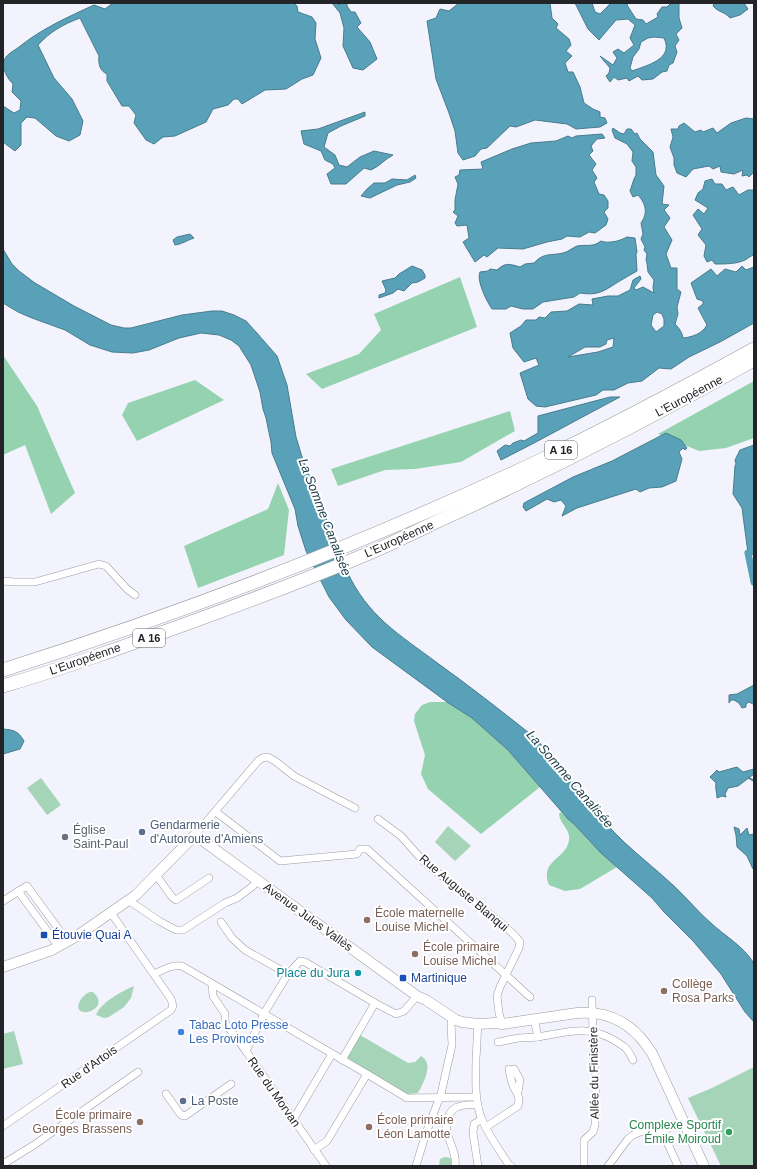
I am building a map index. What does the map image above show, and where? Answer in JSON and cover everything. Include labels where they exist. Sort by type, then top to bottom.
[{"type":"highway","name":"L'Européenne","points":[[3,670],[133,627],[287,570],[362,539],[539,461],[654,404],[754,349]]},
{"type":"highway","name":"L'Européenne","points":[[3,686],[165,632],[293,584],[368,553],[548,469],[659,412],[754,360]]},
{"type":"street","points":[[3,581],[35,582],[99,564],[106,566],[127,589],[135,595]]},
{"type":"street","points":[[3,967],[44,954],[63,945],[136,895],[195,835],[262,758],[268,757],[294,776],[355,808]]},
{"type":"street","points":[[216,812],[280,861],[358,854],[360,849],[367,849],[506,976],[530,996]]},
{"type":"street","name":"Rue Auguste Blanqui","points":[[378,819],[401,836],[426,863],[516,937],[520,942],[519,948],[497,996],[502,1024]]},
{"type":"street","name":"Avenue Jules Vallès","points":[[195,835],[419,997],[462,1024]]},
{"type":"street","points":[[156,875],[172,897],[176,900],[209,878]]},
{"type":"street","points":[[128,900],[159,921],[176,930],[183,930],[225,903],[237,898],[253,886],[257,880]]},
{"type":"street","points":[[3,901],[18,891],[63,945]]},
{"type":"street","points":[[111,913],[154,974],[168,967],[182,966],[407,1098],[476,1097]]},
{"type":"street","points":[[221,922],[232,938],[244,950],[288,974]]},
{"type":"street","name":"Rue du Morvan","points":[[326,1166],[246,1051],[264,1015],[288,974],[300,961],[305,962],[375,1003]]},
{"type":"street","name":"Rue d'Artois","points":[[3,1126],[171,1010],[173,1006],[171,999],[154,974]]},
{"type":"street","points":[[212,984],[213,996],[226,1014],[225,1023],[246,1051]]},
{"type":"street","points":[[342,1060],[375,1003],[396,1014],[404,1011],[419,997]]},
{"type":"street","name":"Avenue Jules Vallès","points":[[419,997],[425,1005],[451,1023],[462,1024]]},
{"type":"street","name":"Allée du Finistère","points":[[584,1166],[584,1140],[593,1132],[595,1125],[596,1086],[592,1000]]},
{"type":"street","points":[[462,1024],[478,1026],[495,1022],[502,1024],[589,1012],[613,1017],[630,1027],[640,1036],[652,1054],[704,1166]]},
{"type":"street","points":[[534,1019],[538,1037]]},
{"type":"street","points":[[416,1166],[426,1133],[440,1098],[452,1045],[451,1023]]},
{"type":"street","points":[[478,1026],[476,1082],[476,1097],[478,1106],[486,1127],[510,1166]]},
{"type":"street","points":[[498,1042],[520,1038],[538,1037],[552,1033],[593,1031],[603,1034],[628,1049],[633,1060]]},
{"type":"street","points":[[293,1120],[332,1054]]},
{"type":"street","points":[[486,1127],[518,1106],[520,1080],[512,1069]]},
{"type":"street","points":[[3,1164],[34,1145],[138,1072]]},
{"type":"street","points":[[314,1150],[327,1141],[367,1074]]},
{"type":"street","points":[[166,1094],[181,1115],[185,1116],[231,1084]]},
{"type":"street","points":[[455,1166],[456,1163],[453,1147],[448,1138],[446,1129],[447,1119],[454,1108],[473,1104],[478,1106]]},
{"type":"street","points":[[478,1166],[473,1133],[474,1124],[482,1119]]},
{"type":"street","points":[[608,1166],[633,1135],[640,1132],[662,1131],[683,1121]]},
{"type":"street","points":[[662,1131],[678,1166]]},
{"type":"green space","points":[[460,277],[477,327],[322,389],[306,374],[359,354],[381,330],[374,314]]},
{"type":"green space","points":[[3,355],[37,406],[75,493],[51,514],[25,445],[3,455]]},
{"type":"green space","points":[[195,380],[224,400],[137,441],[122,415],[128,403]]},
{"type":"green space","points":[[754,381],[754,438],[726,448],[699,451],[658,434]]},
{"type":"green space","points":[[510,411],[515,431],[461,462],[415,469],[385,470],[338,486],[331,469]]},
{"type":"green space","points":[[278,483],[289,510],[284,555],[198,588],[184,546],[268,509]]},
{"type":"green space","points":[[430,702],[447,702],[472,718],[508,750],[540,787],[481,834],[428,789],[421,774],[425,755],[414,721],[415,714],[422,705]]},
{"type":"green space","points":[[41,778],[61,805],[47,815],[27,788]]},
{"type":"green space","points":[[561,812],[601,853],[617,867],[580,889],[565,891],[549,885],[547,877],[550,865],[564,852],[569,840],[567,830],[560,818],[559,814]]},
{"type":"green space","points":[[448,826],[471,846],[455,861],[435,842]]},
{"type":"green space","points":[[134,986],[131,998],[124,1007],[109,1017],[104,1018],[96,1015],[102,1006],[107,1002],[118,994]]},
{"type":"green space","points":[[93,992],[98,998],[98,1004],[96,1008],[91,1011],[81,1011],[78,1008],[79,1003],[85,995]]},
{"type":"green space","points":[[14,1031],[23,1064],[3,1069],[3,1034]]},
{"type":"green space","points":[[360,1035],[408,1063],[415,1062],[421,1056],[424,1058],[427,1064],[427,1073],[418,1093],[407,1094],[347,1058]]},
{"type":"green space","name":"Complexe Sportif Émile Moiroud","points":[[754,1067],[754,1166],[721,1166],[688,1098]]},
{"type":"green space","points":[[445,1157],[451,1158],[454,1162],[453,1166],[439,1166],[440,1159]]},
{"type":"water","points":[[113,3],[294,3],[297,6],[298,12],[312,17],[316,23],[315,39],[321,58],[313,75],[302,79],[286,89],[265,90],[242,104],[238,99],[234,99],[228,105],[213,109],[206,122],[175,136],[163,137],[154,144],[146,140],[134,123],[136,115],[129,106],[122,106],[107,81],[107,74],[100,67],[99,56],[80,18],[57,29],[38,45],[54,78],[72,99],[83,121],[80,135],[69,141],[56,136],[35,118],[27,117],[21,123],[21,145],[15,151],[3,142],[3,106],[14,113],[20,110],[21,101],[12,92],[13,84],[5,71],[4,60],[10,53],[36,35],[65,19],[94,5],[105,9]]},
{"type":"water","points":[[332,3],[337,3],[339,5],[341,3],[347,3],[347,6],[351,12],[355,12],[361,23],[357,27],[370,42],[377,59],[363,70],[353,68],[343,46],[344,28],[340,13]]},
{"type":"water","points":[[459,3],[550,3],[552,18],[558,24],[556,28],[569,39],[571,45],[566,51],[572,56],[565,63],[568,72],[573,72],[580,87],[584,103],[600,112],[600,117],[605,118],[607,123],[600,127],[576,129],[567,124],[535,120],[516,127],[510,126],[487,148],[481,149],[475,156],[463,160],[458,153],[455,131],[436,79],[427,21],[436,18],[440,9],[449,11]]},
{"type":"water","points":[[575,3],[592,3],[595,12],[600,14],[611,3],[628,3],[627,5],[636,19],[643,20],[646,24],[658,17],[657,14],[662,7],[667,7],[671,3],[679,3],[679,18],[682,28],[676,34],[679,40],[675,46],[677,52],[673,63],[669,65],[667,71],[662,72],[653,79],[642,80],[638,76],[629,81],[627,78],[618,80],[614,77],[610,82],[606,76],[609,73],[610,68],[600,56],[613,65],[617,58],[613,52],[618,49],[624,53],[634,45],[630,38],[635,25],[628,19],[616,20],[599,40],[588,29]],"holes":[[[648,38],[664,38],[666,45],[662,56],[658,60],[632,71],[630,68],[633,57],[639,49],[641,42]]]},
{"type":"water","points":[[714,3],[744,3],[748,9],[740,15],[730,18],[726,14],[717,10],[713,6]]},
{"type":"water","points":[[365,112],[365,116],[328,133],[324,147],[335,155],[339,165],[347,167],[360,157],[374,151],[393,155],[371,170],[364,168],[346,184],[331,184],[327,174],[335,168],[333,164],[325,160],[321,151],[304,144],[301,131],[318,129]]},
{"type":"water","points":[[746,118],[754,119],[754,173],[749,177],[747,175],[742,176],[743,170],[734,174],[721,172],[720,166],[713,169],[709,166],[693,169],[686,177],[677,173],[670,147],[673,137],[671,129],[678,129],[679,126],[684,123],[695,132],[701,130],[703,132],[713,128],[717,133],[731,123]]},
{"type":"water","points":[[613,128],[624,134],[627,129],[631,129],[635,134],[637,133],[640,139],[653,152],[656,175],[664,186],[662,204],[669,205],[664,210],[670,218],[664,227],[672,240],[666,254],[671,268],[677,268],[677,289],[681,292],[675,324],[680,330],[683,338],[690,337],[702,331],[707,325],[698,308],[703,304],[703,301],[697,299],[691,283],[711,269],[717,276],[725,269],[736,272],[742,266],[746,270],[754,267],[754,323],[689,357],[671,369],[659,368],[642,381],[628,383],[614,390],[603,390],[596,395],[545,407],[536,406],[528,399],[520,373],[539,365],[536,358],[524,362],[513,348],[510,333],[521,326],[526,320],[536,320],[539,317],[545,318],[551,312],[567,311],[579,304],[593,305],[592,299],[618,296],[630,290],[633,280],[640,276],[641,279],[634,288],[636,290],[643,287],[654,293],[654,280],[648,272],[646,260],[647,254],[644,250],[645,247],[641,239],[643,234],[641,223],[645,216],[645,209],[643,202],[638,195],[633,197],[630,191],[636,175],[636,167],[632,161],[633,152],[627,144],[615,138],[612,130]],"holes":[[[657,312],[662,314],[664,326],[656,332],[651,325],[653,315]],[[614,338],[613,347],[598,352],[568,357],[585,347],[600,347],[606,344],[607,340]]]},
{"type":"water","points":[[602,134],[605,138],[597,139],[591,146],[593,151],[589,155],[596,164],[592,170],[597,178],[594,182],[599,194],[604,195],[608,201],[608,208],[604,212],[608,219],[606,225],[595,233],[589,232],[580,237],[567,236],[562,239],[523,249],[498,248],[487,257],[484,255],[475,262],[463,242],[469,238],[467,225],[457,226],[455,223],[458,216],[453,212],[455,210],[458,184],[455,177],[459,175],[460,170],[483,169],[481,162],[531,143],[556,141],[568,136],[572,138],[576,136]]},
{"type":"water","points":[[415,175],[416,178],[410,182],[397,185],[370,198],[361,196],[374,183],[385,183],[392,179],[407,180]]},
{"type":"water","points":[[712,179],[715,184],[722,184],[726,190],[733,187],[739,195],[748,190],[754,190],[754,255],[742,261],[731,264],[715,264],[712,260],[707,262],[704,256],[706,245],[698,235],[702,229],[693,215],[698,209],[704,214],[708,208],[695,200],[698,193],[703,189],[705,181]]},
{"type":"water","points":[[190,234],[194,238],[175,245],[173,240],[177,237]]},
{"type":"water","points":[[627,237],[635,238],[637,271],[600,292],[592,294],[580,293],[574,297],[543,302],[533,309],[523,309],[511,306],[506,309],[492,309],[487,301],[479,280],[480,272],[488,271],[490,269],[497,270],[508,264],[520,267],[525,264],[534,263],[541,257],[559,254],[577,246],[592,245],[601,241],[614,242]]},
{"type":"water","name":"La Somme Canalisée","points":[[3,249],[12,264],[35,283],[74,306],[111,325],[131,328],[182,315],[212,311],[222,311],[246,321],[277,356],[287,385],[296,437],[303,460],[347,571],[364,600],[374,612],[397,633],[534,737],[548,752],[593,809],[616,834],[749,956],[754,966],[754,1022],[745,1012],[721,974],[693,941],[652,898],[601,853],[568,819],[508,750],[472,718],[447,702],[372,647],[346,620],[329,597],[306,551],[298,526],[295,509],[272,453],[260,392],[251,365],[239,346],[231,340],[219,335],[201,333],[179,338],[149,350],[133,353],[112,352],[90,345],[65,330],[18,312],[3,303]]},
{"type":"water","points":[[412,266],[422,270],[425,278],[418,282],[412,283],[404,291],[398,289],[393,293],[379,298],[379,295],[385,293],[386,290],[382,281],[395,278]]},
{"type":"water","points":[[610,397],[620,397],[501,460],[497,451],[505,445],[510,446],[521,440],[524,441],[538,433],[538,416]]},
{"type":"water","points":[[666,433],[681,440],[687,448],[685,450],[683,448],[679,452],[682,459],[676,481],[662,487],[649,488],[640,492],[636,489],[577,508],[562,516],[566,506],[561,500],[554,502],[547,499],[526,511],[523,507],[524,503],[573,477],[612,461]]},
{"type":"water","points":[[754,445],[754,555],[748,553],[742,508],[733,494],[736,464],[735,460],[740,450]]},
{"type":"water","points":[[754,685],[753,704],[749,702],[746,704],[746,707],[742,708],[739,703],[734,700],[731,700],[729,703],[729,695],[737,694]]},
{"type":"water","points":[[3,729],[13,731],[20,735],[24,741],[20,749],[3,754]]},
{"type":"water","points":[[737,767],[743,772],[754,769],[754,774],[738,786],[728,788],[725,794],[726,797],[722,796],[717,798],[716,783],[710,777],[717,770],[719,772]]},
{"type":"water","points":[[734,827],[739,829],[740,835],[747,828],[749,835],[754,834],[754,869],[747,856],[737,847]]},
{"type":"waterway","points":[[748,553],[754,582]]},
{"type":"waterway","points":[[749,778],[754,781]]},
{"type":"place","name":"Gendarmerie d'Autoroute d'Amiens","points":[[142,832]]},
{"type":"place","name":"Église Saint-Paul","points":[[65,837]]},
{"type":"place","name":"École maternelle Louise Michel","points":[[367,920]]},
{"type":"place","name":"Étouvie Quai A","points":[[44,935]]},
{"type":"place","name":"École primaire Louise Michel","points":[[415,954]]},
{"type":"place","name":"Place du Jura","points":[[358,973]]},
{"type":"place","name":"Martinique","points":[[403,978]]},
{"type":"place","name":"Collège Rosa Parks","points":[[664,991]]},
{"type":"place","name":"Tabac Loto Presse Les Provinces","points":[[181,1032]]},
{"type":"place","name":"La Poste","points":[[183,1101]]},
{"type":"place","name":"École primaire Georges Brassens","points":[[140,1122]]},
{"type":"place","name":"École primaire Léon Lamotte","points":[[369,1127]]},
{"type":"place","name":"Complexe Sportif Émile Moiroud","points":[[729,1132]]}]
